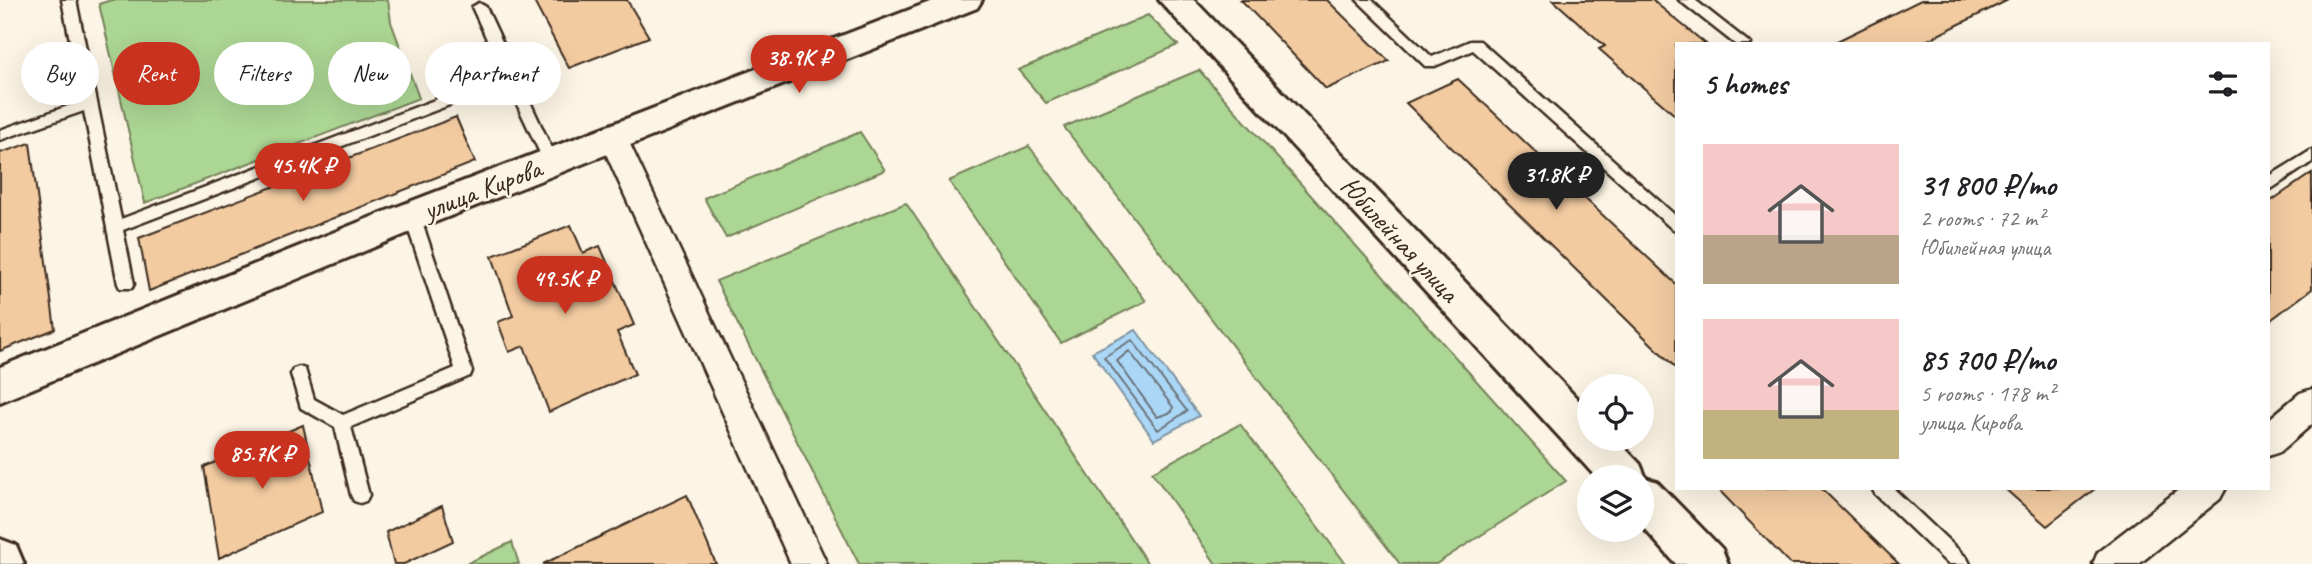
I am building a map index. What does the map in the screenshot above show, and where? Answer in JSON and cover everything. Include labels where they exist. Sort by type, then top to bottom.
[{"type":"street","name":"улица Кирова","points":[[0,385],[412,216],[612,138],[894,12],[966,0]]},
{"type":"street","name":"Юбилейная улица","points":[[1175,0],[1613,465]]},
{"type":"street","points":[[612,138],[809,564]]},
{"type":"street","points":[[2270,439],[2312,403]]},
{"type":"street","points":[[2111,564],[2205,490]]},
{"type":"street","points":[[1654,509],[1706,564]]},
{"type":"lane","points":[[69,0],[77,42]]},
{"type":"lane","points":[[1364,0],[1430,63],[1475,44],[1675,223]]},
{"type":"lane","points":[[1686,0],[1741,42]]},
{"type":"lane","points":[[479,6],[495,42]]},
{"type":"lane","points":[[0,135],[86,105]]},
{"type":"lane","points":[[89,105],[126,284]]},
{"type":"lane","points":[[115,227],[435,105]]},
{"type":"lane","points":[[524,105],[551,162]]},
{"type":"lane","points":[[2270,184],[2312,155]]},
{"type":"lane","points":[[342,423],[464,371],[412,216]]},
{"type":"lane","points":[[299,374],[307,403],[342,423],[360,495]]},
{"type":"lane","points":[[1883,490],[1961,564]]},
{"type":"green space","points":[[111,0],[388,0],[391,22],[398,42],[328,42],[328,105],[401,105],[145,203],[122,105],[200,105],[200,42],[113,42],[113,65],[99,4]]},
{"type":"green space","points":[[1148,15],[1178,45],[1046,103],[1018,70]]},
{"type":"green space","points":[[1199,70],[1566,481],[1436,564],[1400,564],[1064,127]]},
{"type":"green space","points":[[411,76],[419,98],[411,101]]},
{"type":"green space","points":[[860,132],[885,170],[726,238],[704,198]]},
{"type":"green space","points":[[1029,146],[1146,301],[1061,343],[949,181]]},
{"type":"green space","points":[[906,203],[1148,564],[859,564],[716,281]]},
{"type":"green space","points":[[1240,424],[1346,564],[1216,564],[1152,472]]},
{"type":"green space","points":[[512,542],[519,564],[466,564]]},
{"type":"water","points":[[1136,330],[1199,416],[1154,440],[1092,352]]},
{"type":"building","points":[[533,0],[627,0],[649,37],[569,68],[561,53],[561,42],[555,42]]},
{"type":"building","points":[[1241,0],[1327,0],[1389,61],[1326,89]]},
{"type":"building","points":[[1553,0],[1652,0],[1704,42],[1675,42],[1675,115],[1599,49],[1605,46]]},
{"type":"building","points":[[1921,0],[2008,0],[1924,42],[1835,42]]},
{"type":"building","points":[[1458,79],[1675,283],[1675,367],[1406,103]]},
{"type":"building","points":[[456,117],[475,162],[149,291],[139,238]]},
{"type":"building","points":[[30,143],[55,329],[0,351],[0,153]]},
{"type":"building","points":[[2312,173],[2312,289],[2270,320],[2270,202]]},
{"type":"building","points":[[571,225],[583,253],[600,246],[634,325],[617,332],[635,374],[549,412],[524,346],[509,352],[498,322],[513,316],[492,256]]},
{"type":"building","points":[[303,425],[322,512],[219,558],[204,467]]},
{"type":"building","points":[[1719,490],[1823,490],[1899,564],[1790,564]]},
{"type":"building","points":[[2006,490],[2093,490],[2047,526]]},
{"type":"building","points":[[687,495],[716,564],[543,564]]},
{"type":"building","points":[[442,506],[453,541],[404,564],[394,564],[386,532]]}]
